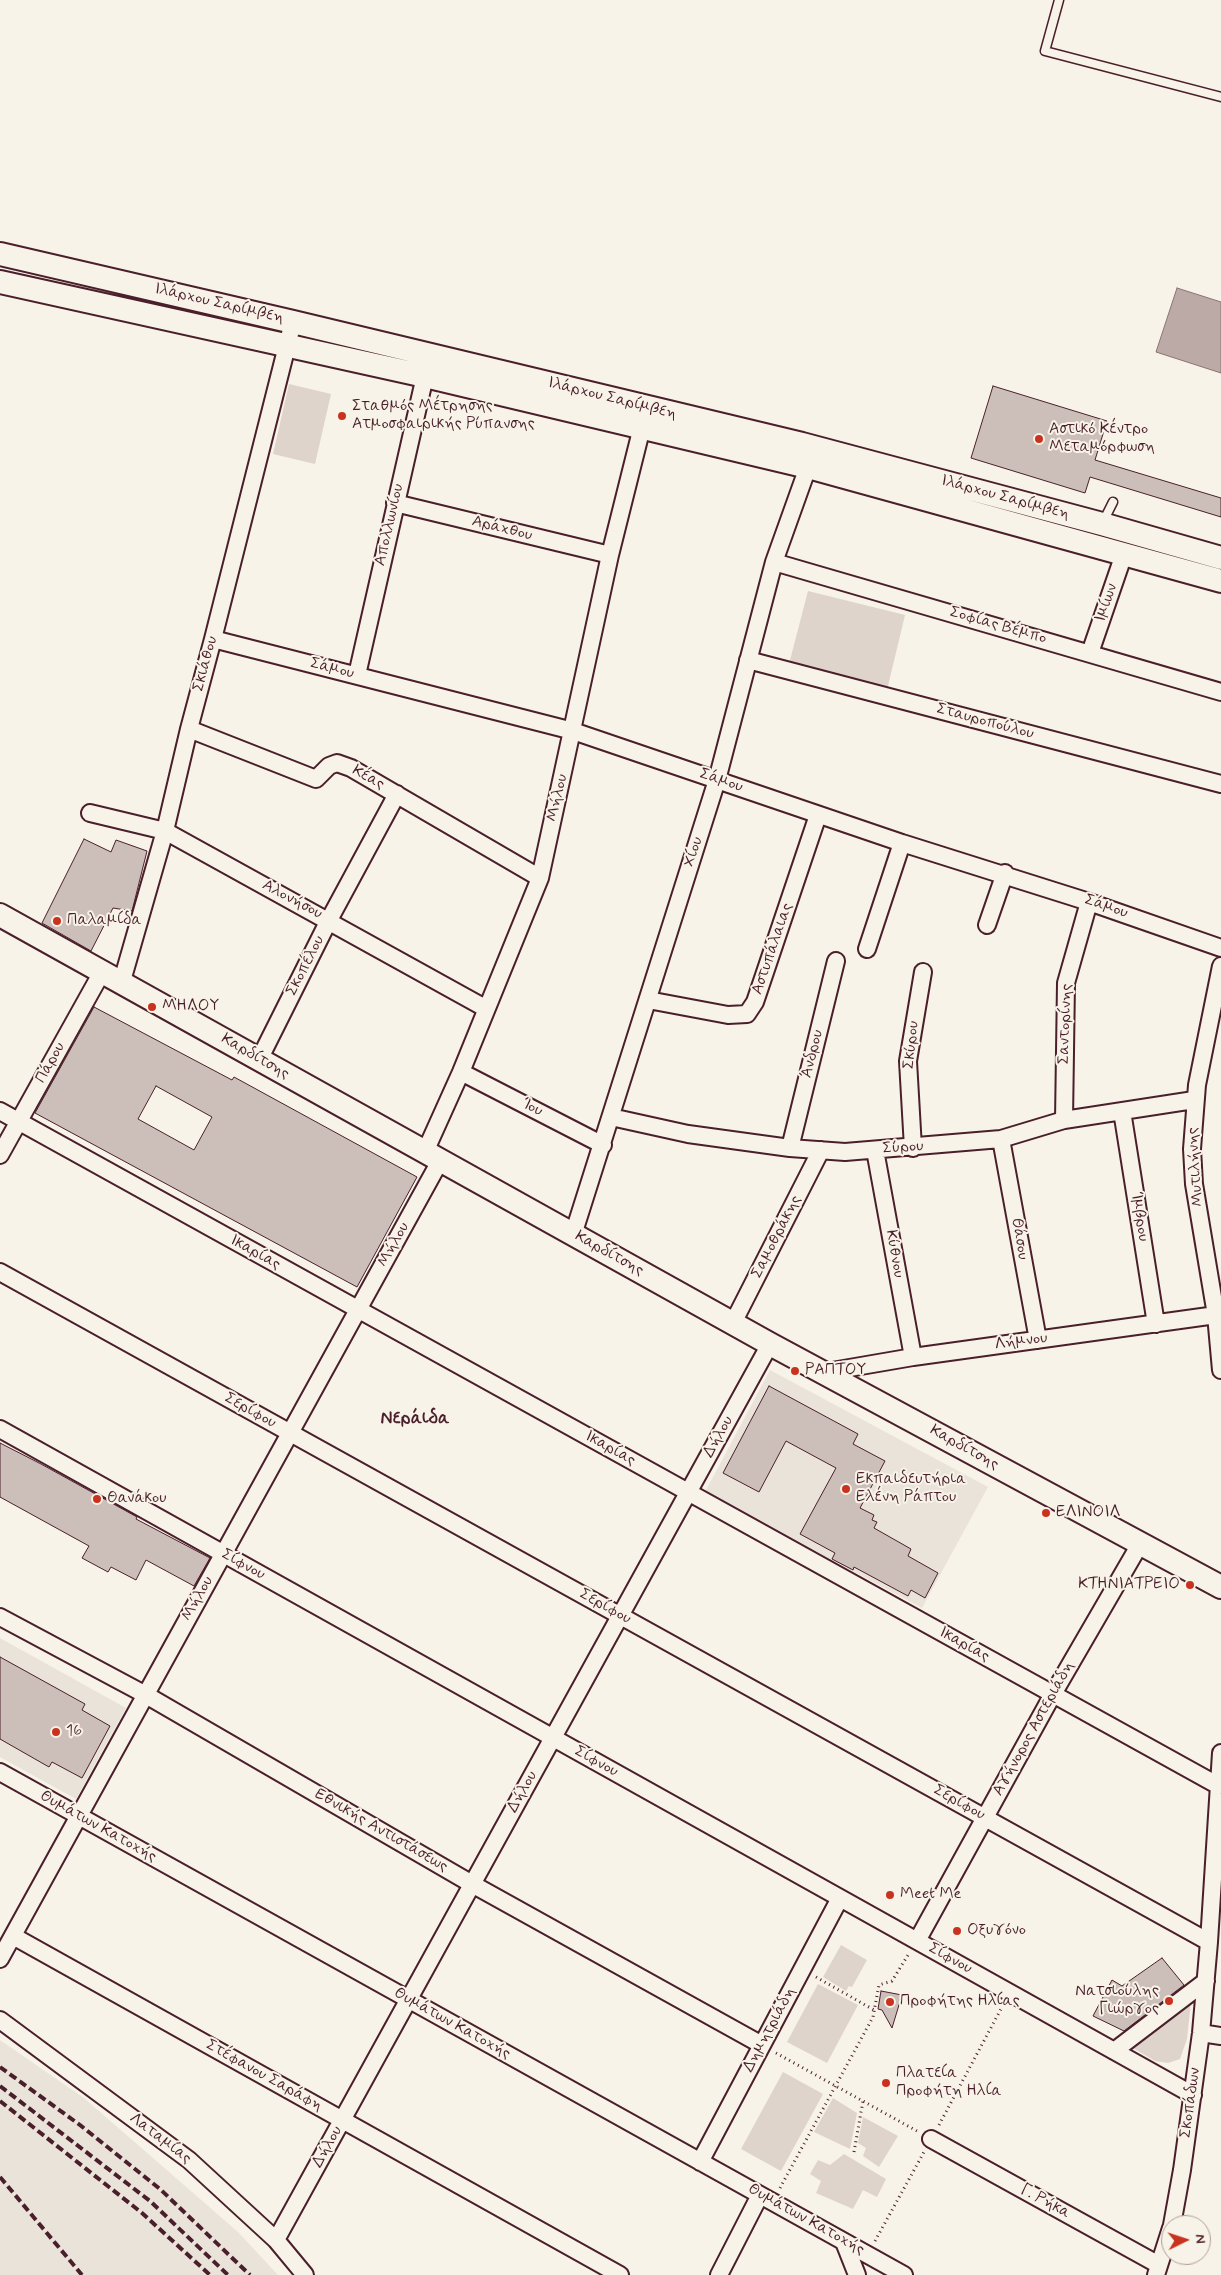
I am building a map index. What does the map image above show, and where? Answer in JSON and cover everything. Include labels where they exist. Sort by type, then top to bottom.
[{"type":"main road","name":"Ιλάρχου Σαρίμβεη","points":[[0,254],[802,444],[1102,524],[1221,558]]},
{"type":"main road","name":"Ιλάρχου Σαρίμβεη","points":[[0,282],[286,344],[808,467],[1221,581]]},
{"type":"main road","name":"Καρδίτσης","points":[[0,915],[770,1344],[826,1372],[1140,1544],[1221,1586]]},
{"type":"street","name":"Σκιάθου","points":[[122,982],[165,831],[189,729],[293,322]]},
{"type":"street","name":"Απολλωνίου","points":[[357,675],[425,376]]},
{"type":"street","name":"Μήλου","points":[[0,1959],[358,1310],[432,1157],[485,1008],[540,878],[610,555],[642,427]]},
{"type":"street","name":"Χίου","points":[[573,1235],[717,780],[774,562],[808,467]]},
{"type":"street","name":"Αράχθου","points":[[395,503],[610,555]]},
{"type":"street","name":"Ιμίων","points":[[1090,653],[1124,554]]},
{"type":"street","name":"Σοφίας Βέμπο","points":[[774,562],[1221,692]]},
{"type":"street","name":"Σάμου","points":[[213,639],[573,731],[902,843],[1090,902],[1221,948]]},
{"type":"street","name":"Σταυροπούλου","points":[[748,660],[1221,784]]},
{"type":"street","name":"Κέας","points":[[189,729],[316,778],[329,766],[337,763],[351,768],[540,878]]},
{"type":"street","name":"Σκοπέλου","points":[[259,1060],[329,920],[397,794]]},
{"type":"street","name":"Αλονήσου","points":[[90,813],[165,831],[485,1008]]},
{"type":"street","name":"Αστυπάλαιας","points":[[648,1000],[728,1015],[747,1014],[755,1002],[818,815]]},
{"type":"street","points":[[867,950],[902,843]]},
{"type":"street","points":[[987,925],[1005,874]]},
{"type":"street","name":"Σαντορίνης","points":[[1064,1120],[1066,983],[1090,902]]},
{"type":"street","name":"Άνδρου","points":[[790,1148],[836,961]]},
{"type":"street","name":"Μυτιλήνης","points":[[1221,966],[1194,1100],[1192,1149],[1194,1184],[1214,1268],[1221,1370]]},
{"type":"street","name":"Πάρου","points":[[0,1155],[102,972]]},
{"type":"street","name":"Σκύρου","points":[[914,1148],[908,1061],[923,972]]},
{"type":"street","name":"Ίου","points":[[461,1072],[603,1145]]},
{"type":"street","name":"Σύρου","points":[[611,1117],[688,1134],[790,1148],[875,1150],[1001,1139],[1064,1120],[1194,1100]]},
{"type":"street","name":"Ικαρίας","points":[[0,1111],[1219,1786]]},
{"type":"street","name":"Ίμβρου","points":[[1122,1111],[1156,1324]]},
{"type":"street","name":"Θάσου","points":[[1001,1139],[1038,1340]]},
{"type":"street","name":"Σαμοθράκης","points":[[733,1323],[821,1150]]},
{"type":"street","name":"Κύθνου","points":[[875,1150],[913,1357]]},
{"type":"street","name":"Σερίφου","points":[[0,1272],[1209,1942]]},
{"type":"street","name":"Λήμνου","points":[[826,1372],[913,1357],[1216,1315]]},
{"type":"street","name":"Δήλου","points":[[276,2240],[770,1344]]},
{"type":"street","name":"Σίφνου","points":[[0,1429],[1193,2095]]},
{"type":"street","name":"Αγήνορος Αστεριάδη","points":[[917,1941],[1053,1694],[1140,1544]]},
{"type":"street","name":"Εθνικής Αντιστάσεως","points":[[0,1617],[146,1695],[472,1884],[762,2045]]},
{"type":"street","name":"Σκοπάδων","points":[[1173,2215],[1193,2095],[1206,1981],[1221,1753]]},
{"type":"street","name":"Θυμάτων Κατοχής","points":[[0,1772],[904,2275]]},
{"type":"street","name":"Δημητριάδη","points":[[700,2162],[840,1898]]},
{"type":"street","name":"Στέφανου Σαράφη","points":[[12,1936],[620,2275]]},
{"type":"street","points":[[1114,2051],[1206,1981]]},
{"type":"street","name":"Λαταμίας","points":[[0,2020],[189,2160],[276,2240],[305,2275]]},
{"type":"street","points":[[1200,2033],[1221,2036]]},
{"type":"street","name":"Γ. Ρήκα","points":[[931,2139],[1157,2270]]},
{"type":"street","points":[[719,2275],[766,2198]]},
{"type":"street","points":[[844,2242],[857,2275]]},
{"type":"street","name":"Σκοπάδων","points":[[1157,2270],[1161,2257]]},
{"type":"lane","points":[[1059,0],[1045,52],[1221,97]]},
{"type":"lane","points":[[1102,524],[1113,502]]},
{"type":"path","points":[[766,2198],[837,2087],[873,2017],[879,1985],[892,1981],[917,1941]]},
{"type":"path","points":[[802,1969],[874,2010]]},
{"type":"path","points":[[762,2045],[931,2139]]},
{"type":"path","points":[[854,2152],[863,2101]]},
{"type":"shaded area","points":[[1177,288],[1221,302],[1221,373],[1156,352]]},
{"type":"shaded area","points":[[289,384],[331,394],[315,464],[273,454]]},
{"type":"shaded area","points":[[808,591],[905,615],[887,690],[789,664]]},
{"type":"shaded area","name":"Εκπαιδευτήρια Ελένη Ράπτου","points":[[770,1370],[988,1487],[922,1608],[705,1492]]},
{"type":"shaded area","name":"16","points":[[0,1638],[126,1708],[76,1799],[0,1757]]},
{"type":"shaded area","points":[[841,1945],[867,1960],[852,1987],[849,1986],[846,1991],[823,1977]]},
{"type":"shaded area","points":[[818,1984],[858,2005],[827,2063],[787,2042]]},
{"type":"shaded area","points":[[1191,2001],[1187,2039],[1180,2059],[1168,2063],[1155,2061],[1131,2047]]},
{"type":"shaded area","points":[[0,2040],[84,2098],[238,2232],[278,2275],[0,2275]]},
{"type":"shaded area","points":[[783,2072],[823,2094],[781,2171],[741,2149]]},
{"type":"shaded area","points":[[833,2098],[857,2113],[850,2149],[814,2132]]},
{"type":"shaded area","points":[[863,2117],[898,2136],[879,2167],[863,2156],[866,2148],[858,2143]]},
{"type":"shaded area","points":[[844,2154],[886,2179],[877,2197],[863,2190],[853,2209],[816,2193],[821,2181],[810,2174],[818,2160],[830,2165]]},
{"type":"building","name":"Αστικό Κέντρο Μεταμόρφωση","points":[[993,386],[1107,421],[1095,460],[1221,498],[1221,517],[1090,477],[1085,493],[971,458]]},
{"type":"building","points":[[84,839],[111,852],[116,840],[147,851],[132,911],[113,908],[91,951],[42,923]]},
{"type":"building","points":[[94,1007],[232,1080],[234,1077],[417,1177],[357,1287],[35,1113]],"holes":[[[156,1086],[212,1117],[194,1150],[138,1119]]]},
{"type":"building","points":[[769,1386],[858,1434],[853,1444],[885,1461],[860,1508],[874,1515],[872,1520],[877,1522],[874,1528],[911,1549],[908,1556],[938,1573],[925,1598],[911,1590],[908,1596],[854,1567],[853,1570],[832,1559],[835,1553],[800,1534],[836,1468],[786,1441],[759,1492],[723,1473]]},
{"type":"building","points":[[0,1443],[210,1558],[194,1586],[146,1560],[136,1580],[111,1567],[108,1572],[82,1558],[89,1546],[0,1497]]},
{"type":"building","name":"16","points":[[0,1657],[85,1704],[82,1710],[110,1726],[82,1778],[52,1762],[49,1767],[0,1739]]},
{"type":"building","points":[[1162,1958],[1184,1985],[1124,2031],[1093,2016],[1112,1980],[1122,1986]]},
{"type":"building","name":"Προφήτης Ηλίας","points":[[881,1991],[902,1995],[892,2028],[882,2010],[878,2009]]},
{"type":"railway","points":[[0,2067],[80,2125],[160,2189],[250,2275]]},
{"type":"railway","points":[[0,2086],[150,2201],[228,2275]]},
{"type":"railway","points":[[0,2101],[142,2213],[210,2275]]},
{"type":"railway","points":[[0,2177],[82,2275]]},
{"type":"place","name":"Σταθμός Μέτρησης Ατμοσφαιρικής Ρύπανσης","points":[[342,416]]},
{"type":"place","name":"Αστικό Κέντρο Μεταμόρφωση","points":[[1039,439]]},
{"type":"place","name":"Παλαμίδα","points":[[57,921]]},
{"type":"place","name":"ΜΗΛΟΥ","points":[[152,1007]]},
{"type":"place","name":"ΡΑΠΤΟΥ","points":[[795,1371]]},
{"type":"place","name":"Εκπαιδευτήρια Ελένη Ράπτου","points":[[846,1489]]},
{"type":"place","name":"Θανάκου","points":[[97,1499]]},
{"type":"place","name":"ΕΛΙΝΟΙΛ","points":[[1046,1513]]},
{"type":"place","name":"ΚΤΗΝΙΑΤΡΕΙΟ","points":[[1190,1585]]},
{"type":"place","name":"16","points":[[56,1732]]},
{"type":"place","name":"Meet Me","points":[[890,1895]]},
{"type":"place","name":"Οξυγόνο","points":[[957,1931]]},
{"type":"place","name":"Νατσιούλης Γιώργος","points":[[1169,2001]]},
{"type":"place","name":"Προφήτης Ηλίας","points":[[890,2002]]},
{"type":"place","name":"Πλατεία Προφήτη Ηλία","points":[[886,2083]]},
{"type":"district","name":"Νεράιδα","points":[[415,1419]]}]
